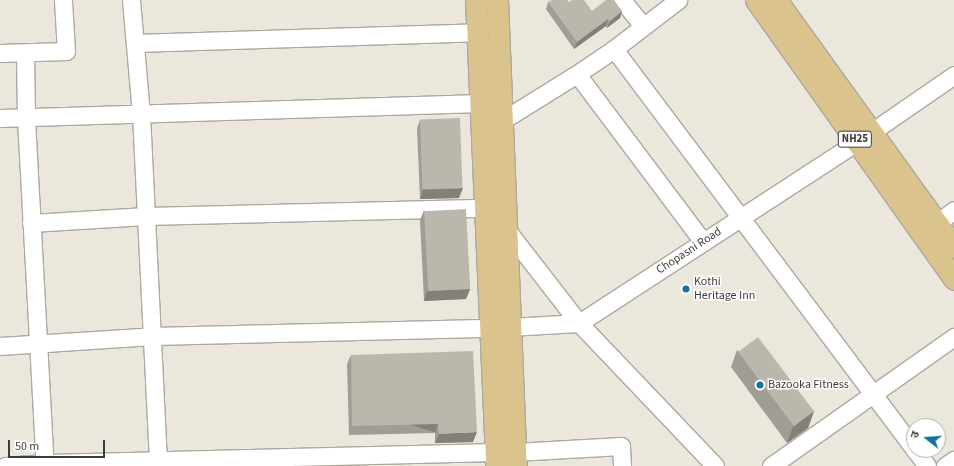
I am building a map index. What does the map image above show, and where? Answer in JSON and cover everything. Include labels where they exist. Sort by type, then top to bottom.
[{"type":"main road","points":[[476,0],[485,208],[500,328],[506,459]]},
{"type":"main road","points":[[497,0],[503,120],[506,229],[500,328]]},
{"type":"main road","name":"NH25","points":[[756,0],[864,137],[937,223],[954,247]]},
{"type":"main road","name":"NH25","points":[[776,0],[954,279]]},
{"type":"street","points":[[0,53],[66,51],[63,0]]},
{"type":"street","points":[[131,0],[141,114],[153,336],[158,464]]},
{"type":"street","points":[[622,0],[643,26]]},
{"type":"street","points":[[0,118],[141,114],[481,112],[503,120],[614,49],[678,0]]},
{"type":"street","points":[[135,43],[478,32]]},
{"type":"street","points":[[614,49],[906,440]]},
{"type":"street","points":[[25,53],[26,118],[31,223],[45,465]]},
{"type":"street","points":[[577,74],[703,242]]},
{"type":"street","name":"Chopasni Road","points":[[0,346],[153,336],[500,328],[579,323],[864,137],[954,75]]},
{"type":"street","points":[[31,223],[146,216],[485,208]]},
{"type":"street","points":[[937,223],[954,210]]},
{"type":"street","points":[[506,229],[579,323],[714,466]]},
{"type":"street","points":[[771,466],[954,338]]},
{"type":"street","points":[[5,466],[506,459],[621,446],[622,466]]},
{"type":"street","points":[[920,458],[927,466]]},
{"type":"street","points":[[945,466],[954,460]]},
{"type":"building","points":[[552,0],[567,0],[569,2],[572,0],[584,0],[592,11],[606,0],[614,0],[622,11],[610,21],[608,19],[577,42],[548,2]]},
{"type":"building","points":[[460,118],[462,188],[422,189],[420,119]]},
{"type":"building","points":[[466,209],[470,289],[428,291],[424,211]]},
{"type":"building","points":[[758,337],[814,411],[794,426],[738,352]]},
{"type":"building","points":[[473,351],[477,432],[439,434],[438,424],[352,426],[351,355]]},
{"type":"place","name":"Kothi Heritage Inn","points":[[686,289]]},
{"type":"place","name":"Bazooka Fitness","points":[[760,385]]}]
